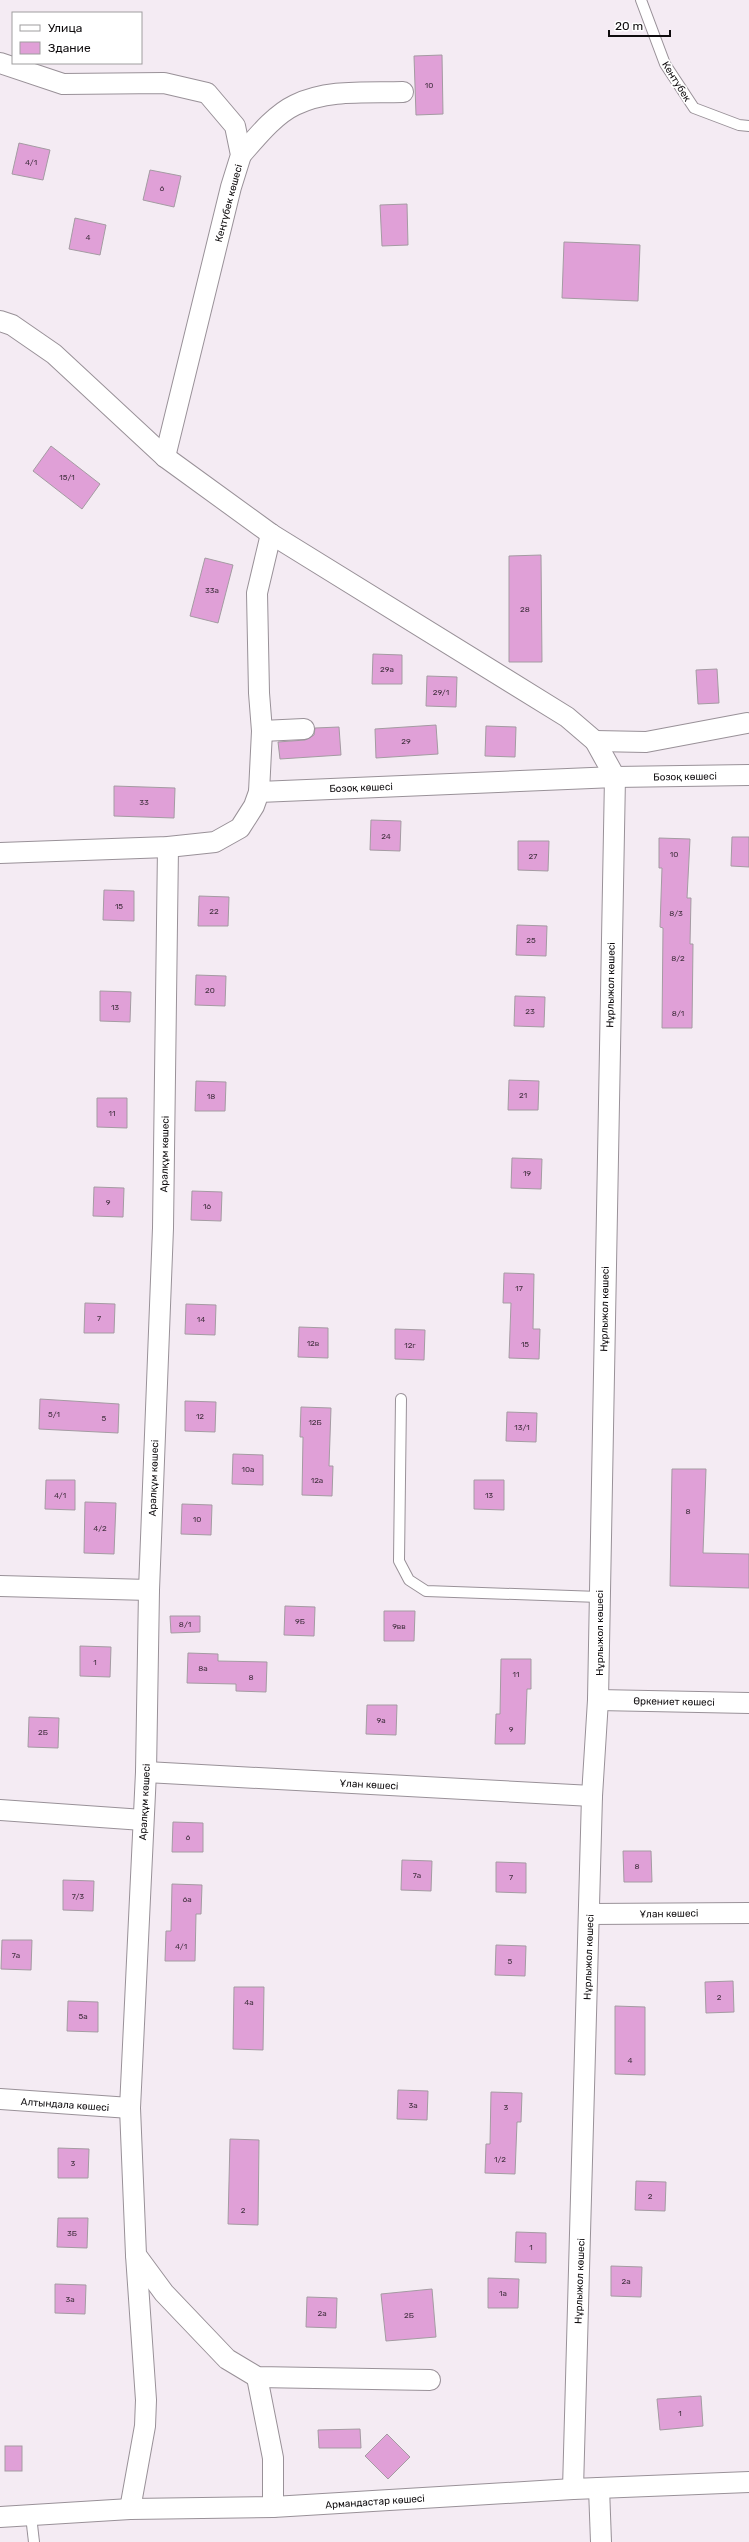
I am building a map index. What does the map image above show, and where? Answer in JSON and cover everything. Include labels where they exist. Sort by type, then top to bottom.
[{"type":"street","name":"Кеңтүбек көшесі","points":[[0,63],[63,84],[164,83],[207,92],[235,126],[241,155],[231,186],[165,457]]},
{"type":"street","points":[[241,155],[265,129],[294,106],[330,93],[403,92]]},
{"type":"street","points":[[0,321],[12,325],[54,354],[165,457],[271,534],[567,717],[595,741],[614,777]]},
{"type":"street","points":[[0,853],[168,848],[215,842],[240,828],[254,806],[259,792],[262,731],[258,693],[257,593],[271,534]]},
{"type":"street","points":[[595,741],[646,742],[748,721]]},
{"type":"street","points":[[262,731],[304,729]]},
{"type":"street","name":"Бозоқ көшесі","points":[[259,792],[614,777],[749,775]]},
{"type":"street","name":"Нұрлыжол көшесі","points":[[574,2489],[592,1796],[598,1700],[598,1598],[614,777]]},
{"type":"street","name":"Аралқұм көшесі","points":[[130,2509],[145,2426],[146,2400],[136,2255],[130,2108],[146,1772],[148,1590],[164,1228],[168,848]]},
{"type":"street","points":[[0,1586],[148,1590]]},
{"type":"street","name":"Өркениет көшесі","points":[[598,1700],[749,1703]]},
{"type":"street","name":"Ұлан көшесі","points":[[146,1772],[592,1796]]},
{"type":"street","points":[[0,1810],[143,1820]]},
{"type":"street","name":"Ұлан көшесі","points":[[590,1914],[749,1912]]},
{"type":"street","name":"Алтындала көшесі","points":[[0,2100],[130,2108]]},
{"type":"street","points":[[136,2255],[164,2293],[227,2359],[256,2377],[430,2380]]},
{"type":"street","points":[[256,2377],[273,2458],[273,2507]]},
{"type":"street","name":"Армандастар көшесі","points":[[0,2517],[130,2509],[273,2507],[574,2489],[749,2482]]},
{"type":"street","points":[[599,2488],[601,2542]]},
{"type":"lane","name":"Кентубек","points":[[641,0],[665,64],[694,108],[739,125],[749,126]]},
{"type":"lane","points":[[401,1399],[399,1561],[409,1580],[426,1590],[598,1598]]},
{"type":"lane","points":[[31,2516],[34,2542]]},
{"type":"building","points":[[442,55],[443,114],[416,115],[414,56]]},
{"type":"building","points":[[19,143],[50,150],[43,180],[12,174]]},
{"type":"building","points":[[150,170],[181,176],[174,207],[143,200]]},
{"type":"building","points":[[407,204],[408,245],[382,246],[380,205]]},
{"type":"building","points":[[75,218],[106,225],[100,255],[69,249]]},
{"type":"building","points":[[564,242],[640,245],[638,301],[562,298]]},
{"type":"building","points":[[51,446],[100,484],[82,509],[33,471]]},
{"type":"building","points":[[541,555],[542,662],[509,662],[509,556]]},
{"type":"building","points":[[205,558],[233,565],[218,623],[190,616]]},
{"type":"building","points":[[373,654],[402,655],[402,684],[372,684]]},
{"type":"building","points":[[717,669],[719,703],[698,704],[696,670]]},
{"type":"building","points":[[427,676],[457,677],[456,707],[426,706]]},
{"type":"building","points":[[436,725],[438,754],[376,758],[375,729]]},
{"type":"building","points":[[486,726],[516,727],[515,757],[485,756]]},
{"type":"building","points":[[339,727],[341,755],[280,759],[278,742],[305,740],[314,735],[315,728]]},
{"type":"building","points":[[114,786],[175,788],[174,818],[114,816]]},
{"type":"building","points":[[371,820],[401,821],[400,851],[370,850]]},
{"type":"building","points":[[732,837],[749,837],[749,867],[731,866]]},
{"type":"building","points":[[659,838],[690,839],[687,898],[691,898],[690,944],[693,944],[692,1028],[662,1028],[663,928],[660,927],[662,868],[659,868]]},
{"type":"building","points":[[518,841],[549,841],[548,871],[518,870]]},
{"type":"building","points":[[104,890],[134,891],[134,921],[103,920]]},
{"type":"building","points":[[199,896],[229,897],[228,926],[198,926]]},
{"type":"building","points":[[517,925],[547,926],[546,956],[516,955]]},
{"type":"building","points":[[196,975],[226,976],[225,1006],[195,1005]]},
{"type":"building","points":[[100,991],[131,992],[130,1022],[100,1021]]},
{"type":"building","points":[[515,996],[545,997],[544,1027],[514,1026]]},
{"type":"building","points":[[509,1080],[539,1081],[538,1110],[508,1110]]},
{"type":"building","points":[[196,1081],[226,1082],[225,1111],[195,1111]]},
{"type":"building","points":[[97,1098],[127,1098],[127,1128],[97,1127]]},
{"type":"building","points":[[512,1158],[542,1159],[541,1189],[511,1188]]},
{"type":"building","points":[[94,1187],[124,1188],[123,1217],[93,1216]]},
{"type":"building","points":[[192,1191],[222,1192],[221,1221],[191,1220]]},
{"type":"building","points":[[504,1273],[534,1274],[533,1329],[540,1329],[539,1359],[509,1358],[511,1303],[503,1303]]},
{"type":"building","points":[[85,1303],[115,1304],[114,1333],[84,1333]]},
{"type":"building","points":[[186,1304],[216,1305],[215,1335],[185,1334]]},
{"type":"building","points":[[299,1327],[328,1328],[328,1358],[298,1357]]},
{"type":"building","points":[[395,1329],[425,1330],[424,1360],[395,1359]]},
{"type":"building","points":[[40,1399],[119,1404],[118,1433],[39,1429]]},
{"type":"building","points":[[185,1401],[216,1402],[215,1432],[185,1431]]},
{"type":"building","points":[[301,1407],[331,1408],[329,1466],[333,1466],[332,1496],[302,1495],[303,1437],[300,1437]]},
{"type":"building","points":[[507,1412],[537,1413],[536,1442],[506,1441]]},
{"type":"building","points":[[233,1454],[263,1455],[263,1485],[232,1484]]},
{"type":"building","points":[[672,1469],[706,1469],[703,1553],[749,1554],[749,1588],[670,1586]]},
{"type":"building","points":[[46,1480],[75,1480],[75,1510],[45,1509]]},
{"type":"building","points":[[474,1480],[504,1480],[504,1510],[474,1509]]},
{"type":"building","points":[[85,1502],[116,1503],[114,1554],[84,1553]]},
{"type":"building","points":[[182,1504],[212,1505],[211,1535],[181,1534]]},
{"type":"building","points":[[285,1606],[315,1607],[314,1636],[284,1635]]},
{"type":"building","points":[[384,1611],[415,1611],[414,1641],[384,1641]]},
{"type":"building","points":[[170,1616],[200,1616],[200,1632],[171,1633]]},
{"type":"building","points":[[80,1646],[111,1647],[110,1677],[80,1676]]},
{"type":"building","points":[[188,1653],[218,1654],[218,1661],[267,1662],[266,1692],[236,1691],[236,1684],[187,1683]]},
{"type":"building","points":[[501,1659],[531,1659],[531,1689],[527,1689],[525,1744],[495,1744],[496,1714],[500,1714]]},
{"type":"building","points":[[367,1705],[397,1705],[396,1735],[366,1734]]},
{"type":"building","points":[[29,1717],[59,1718],[58,1748],[28,1747]]},
{"type":"building","points":[[173,1822],[203,1823],[203,1852],[172,1852]]},
{"type":"building","points":[[623,1851],[651,1851],[652,1882],[624,1882]]},
{"type":"building","points":[[402,1860],[432,1861],[431,1891],[401,1890]]},
{"type":"building","points":[[496,1862],[526,1863],[526,1893],[496,1892]]},
{"type":"building","points":[[63,1880],[94,1881],[93,1911],[63,1910]]},
{"type":"building","points":[[172,1884],[202,1885],[201,1914],[196,1914],[195,1961],[165,1961],[166,1931],[171,1931]]},
{"type":"building","points":[[2,1940],[32,1940],[31,1970],[1,1969]]},
{"type":"building","points":[[496,1945],[526,1946],[525,1976],[495,1975]]},
{"type":"building","points":[[733,1981],[734,2012],[706,2013],[705,1982]]},
{"type":"building","points":[[234,1987],[264,1987],[263,2050],[233,2049]]},
{"type":"building","points":[[68,2001],[98,2002],[98,2032],[67,2031]]},
{"type":"building","points":[[615,2006],[645,2007],[645,2075],[615,2074]]},
{"type":"building","points":[[398,2090],[428,2091],[427,2120],[397,2119]]},
{"type":"building","points":[[491,2092],[522,2093],[521,2122],[517,2122],[515,2174],[485,2173],[486,2144],[490,2144]]},
{"type":"building","points":[[230,2139],[259,2140],[258,2225],[228,2224]]},
{"type":"building","points":[[58,2148],[89,2149],[88,2178],[58,2178]]},
{"type":"building","points":[[636,2181],[666,2182],[665,2211],[635,2210]]},
{"type":"building","points":[[58,2218],[88,2218],[87,2248],[57,2247]]},
{"type":"building","points":[[516,2232],[546,2233],[546,2263],[515,2262]]},
{"type":"building","points":[[611,2266],[642,2267],[641,2297],[611,2296]]},
{"type":"building","points":[[488,2278],[519,2279],[518,2308],[488,2308]]},
{"type":"building","points":[[55,2284],[86,2285],[85,2314],[55,2313]]},
{"type":"building","points":[[432,2289],[436,2337],[386,2341],[381,2294]]},
{"type":"building","points":[[307,2297],[337,2298],[336,2328],[306,2327]]},
{"type":"building","points":[[701,2396],[703,2426],[660,2430],[657,2399]]},
{"type":"building","points":[[360,2429],[361,2448],[319,2448],[318,2430]]},
{"type":"building","points":[[387,2434],[410,2457],[388,2479],[365,2456]]},
{"type":"building","points":[[5,2446],[22,2446],[22,2471],[5,2471]]}]
